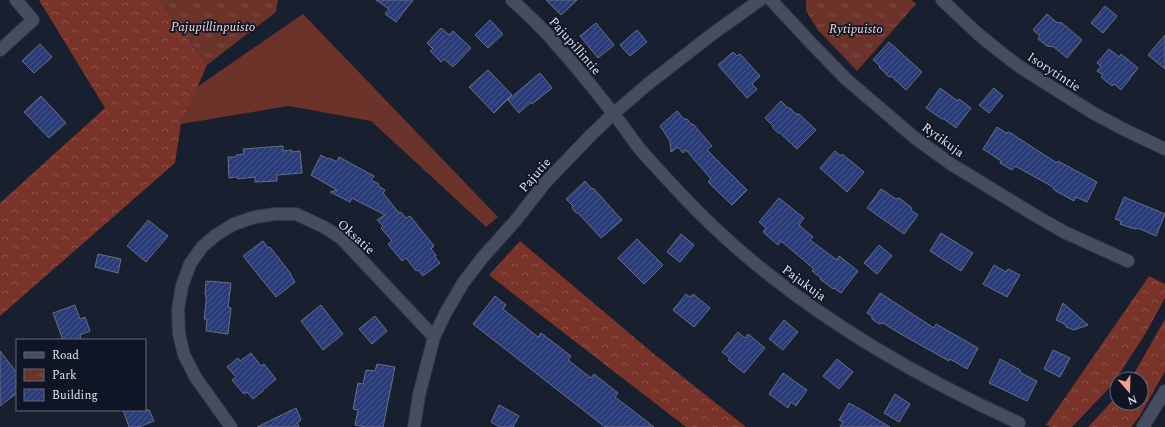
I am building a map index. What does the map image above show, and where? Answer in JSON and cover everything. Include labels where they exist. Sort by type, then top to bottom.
[{"type":"street","points":[[0,50],[32,20],[16,0]]},
{"type":"street","name":"Pajupillintie","points":[[512,0],[555,42],[613,114]]},
{"type":"street","name":"Pajutie","points":[[414,427],[421,387],[434,337],[463,283],[483,257],[546,183],[613,114],[648,84],[760,0]]},
{"type":"street","name":"Rytikuja","points":[[771,0],[846,79],[915,138],[951,164],[1031,213],[1064,232],[1128,261]]},
{"type":"street","name":"Isorytintie","points":[[942,0],[977,33],[1020,67],[1093,113],[1165,149]]},
{"type":"street","name":"Pajukuja","points":[[613,114],[639,148],[713,227],[750,260],[784,287],[890,357],[980,406],[1019,423]]},
{"type":"street","name":"Oksatie","points":[[232,427],[196,378],[184,355],[179,334],[178,309],[182,286],[190,264],[202,247],[216,235],[234,224],[255,217],[275,214],[296,214],[324,227],[341,238],[434,337]]},
{"type":"street","points":[[1143,427],[1165,391]]},
{"type":"green space","points":[[39,0],[159,0],[207,65],[181,124],[175,163],[0,316],[0,203],[105,108]]},
{"type":"green space","name":"Pajupillinpuisto","points":[[159,0],[278,0],[276,12],[207,65]]},
{"type":"green space","name":"Rytipuisto","points":[[806,0],[912,0],[916,4],[857,71],[818,30],[806,11]]},
{"type":"green space","points":[[303,14],[498,217],[486,227],[371,121],[289,106],[181,124],[197,87]]},
{"type":"green space","points":[[520,241],[654,354],[746,427],[686,427],[489,275]]},
{"type":"green space","points":[[1149,276],[1165,284],[1165,298],[1144,336],[1121,371],[1109,371],[1109,388],[1072,427],[1051,427],[1046,425]]},
{"type":"green space","points":[[1165,319],[1165,371],[1149,399],[1149,371],[1136,371]]},
{"type":"green space","points":[[1109,405],[1109,411],[1142,411],[1131,427],[1088,427]]},
{"type":"building","points":[[376,0],[413,0],[396,22],[385,14],[389,9]]},
{"type":"building","points":[[546,0],[577,0],[561,15]]},
{"type":"building","points":[[1105,6],[1117,16],[1103,33],[1091,23]]},
{"type":"building","points":[[1047,14],[1056,22],[1062,23],[1082,40],[1067,58],[1054,47],[1047,46],[1038,39],[1040,36],[1033,30]]},
{"type":"building","points":[[490,20],[503,34],[488,48],[475,35]]},
{"type":"building","points":[[596,23],[614,45],[598,58],[580,36]]},
{"type":"building","points":[[441,28],[449,35],[453,31],[471,48],[453,67],[444,59],[441,62],[430,51],[433,49],[427,43]]},
{"type":"building","points":[[637,30],[647,42],[630,56],[620,45]]},
{"type":"building","points":[[1165,35],[1165,69],[1148,55]]},
{"type":"building","points":[[889,42],[922,72],[906,90],[891,76],[889,77],[873,60]]},
{"type":"building","points":[[40,44],[52,57],[34,73],[22,61]]},
{"type":"building","points":[[1109,49],[1119,57],[1121,54],[1138,68],[1121,90],[1114,84],[1112,86],[1101,77],[1103,75],[1097,71],[1101,66],[1097,63]]},
{"type":"building","points":[[733,52],[737,56],[740,54],[760,76],[752,84],[757,89],[747,98],[718,65]]},
{"type":"building","points":[[488,70],[512,95],[494,113],[469,87]]},
{"type":"building","points":[[540,73],[552,88],[532,104],[531,102],[519,113],[508,100]]},
{"type":"building","points":[[940,88],[971,108],[956,128],[926,108]]},
{"type":"building","points":[[994,88],[1003,96],[989,113],[979,105]]},
{"type":"building","points":[[41,96],[66,123],[49,138],[24,112]]},
{"type":"building","points":[[781,101],[796,114],[799,114],[816,130],[797,149],[780,133],[778,133],[765,118]]},
{"type":"building","points":[[677,111],[684,119],[687,119],[692,125],[693,124],[712,146],[707,150],[747,190],[732,205],[708,182],[711,179],[686,150],[683,153],[678,147],[671,152],[670,141],[660,126]]},
{"type":"building","points":[[997,127],[1006,133],[1009,132],[1057,163],[1058,161],[1097,182],[1087,202],[1076,197],[1074,201],[1054,190],[1053,187],[1015,166],[1012,170],[1000,163],[1001,161],[983,149]]},
{"type":"building","points":[[283,146],[283,151],[300,151],[302,173],[277,175],[277,181],[255,182],[255,177],[238,179],[237,177],[229,178],[228,157],[236,157],[236,155],[244,154],[243,149]]},
{"type":"building","points":[[835,151],[841,156],[842,154],[864,172],[847,192],[820,168]]},
{"type":"building","points":[[321,155],[337,162],[339,157],[374,176],[371,180],[379,184],[378,186],[385,190],[383,193],[399,213],[401,212],[406,218],[410,216],[434,246],[431,249],[440,263],[423,276],[418,270],[416,271],[406,258],[402,261],[388,244],[392,241],[381,228],[383,226],[377,220],[385,215],[352,198],[350,202],[330,192],[337,190],[311,175]]},
{"type":"building","points":[[585,181],[622,220],[601,238],[578,213],[576,213],[572,208],[573,206],[566,199]]},
{"type":"building","points":[[881,189],[896,199],[899,198],[911,207],[912,211],[918,215],[904,234],[867,208]]},
{"type":"building","points":[[1124,197],[1165,214],[1156,236],[1138,228],[1136,229],[1120,224],[1121,221],[1115,219]]},
{"type":"building","points":[[779,198],[804,218],[799,225],[813,237],[810,240],[837,260],[839,256],[858,271],[841,293],[820,279],[821,278],[812,271],[814,269],[781,241],[778,245],[763,232],[766,228],[759,222]]},
{"type":"building","points":[[148,220],[168,236],[146,262],[127,246]]},
{"type":"building","points":[[941,233],[973,253],[961,271],[930,251]]},
{"type":"building","points":[[681,234],[694,245],[680,262],[667,252]]},
{"type":"building","points":[[637,239],[663,265],[644,284],[618,258]]},
{"type":"building","points":[[263,241],[268,248],[270,247],[291,274],[295,282],[276,297],[243,256]]},
{"type":"building","points":[[879,245],[892,256],[877,274],[864,263]]},
{"type":"building","points":[[98,254],[121,259],[118,273],[95,267]]},
{"type":"building","points":[[994,265],[1006,272],[1008,269],[1020,275],[1007,297],[983,284]]},
{"type":"building","points":[[206,281],[231,283],[228,307],[231,308],[228,334],[206,331],[207,319],[204,319]]},
{"type":"building","points":[[880,293],[934,328],[936,324],[978,348],[967,369],[950,359],[949,361],[883,323],[879,324],[872,319],[872,316],[867,313]]},
{"type":"building","points":[[686,294],[690,297],[693,294],[710,308],[694,327],[673,310]]},
{"type":"building","points":[[495,296],[506,305],[503,309],[538,337],[541,333],[571,356],[568,360],[591,378],[594,374],[618,393],[615,397],[654,427],[605,427],[473,324]]},
{"type":"building","points":[[1063,303],[1088,325],[1074,330],[1066,327],[1066,325],[1056,320]]},
{"type":"building","points":[[75,305],[80,319],[85,317],[90,331],[80,335],[81,339],[63,339],[53,313]]},
{"type":"building","points":[[321,305],[343,334],[323,350],[301,321]]},
{"type":"building","points":[[375,316],[387,331],[372,344],[359,329]]},
{"type":"building","points":[[784,320],[798,332],[783,350],[769,339]]},
{"type":"building","points":[[738,332],[745,338],[748,334],[765,348],[744,373],[728,360],[730,358],[722,352]]},
{"type":"building","points":[[1053,350],[1070,358],[1060,377],[1044,369]]},
{"type":"building","points":[[0,351],[16,372],[16,394],[0,406]]},
{"type":"building","points":[[251,353],[261,366],[264,364],[276,379],[253,399],[247,392],[244,394],[232,380],[236,377],[227,367],[238,358],[240,361]]},
{"type":"building","points":[[837,359],[853,372],[839,389],[823,376]]},
{"type":"building","points":[[1000,359],[1020,370],[1021,373],[1037,381],[1027,401],[989,383]]},
{"type":"building","points":[[377,364],[395,367],[383,427],[366,427],[355,425],[358,410],[353,409],[358,383],[363,384],[366,370],[375,371]]},
{"type":"building","points":[[783,373],[807,390],[796,406],[791,402],[788,408],[769,394]]},
{"type":"building","points":[[895,394],[910,404],[899,422],[884,413]]},
{"type":"building","points":[[849,403],[890,427],[840,427],[843,422],[839,420]]},
{"type":"building","points":[[499,405],[519,416],[513,427],[500,427],[491,422]]},
{"type":"building","points":[[296,408],[301,420],[297,423],[299,427],[257,427]]},
{"type":"building","points":[[149,410],[154,421],[139,427],[129,427],[123,411]]}]
